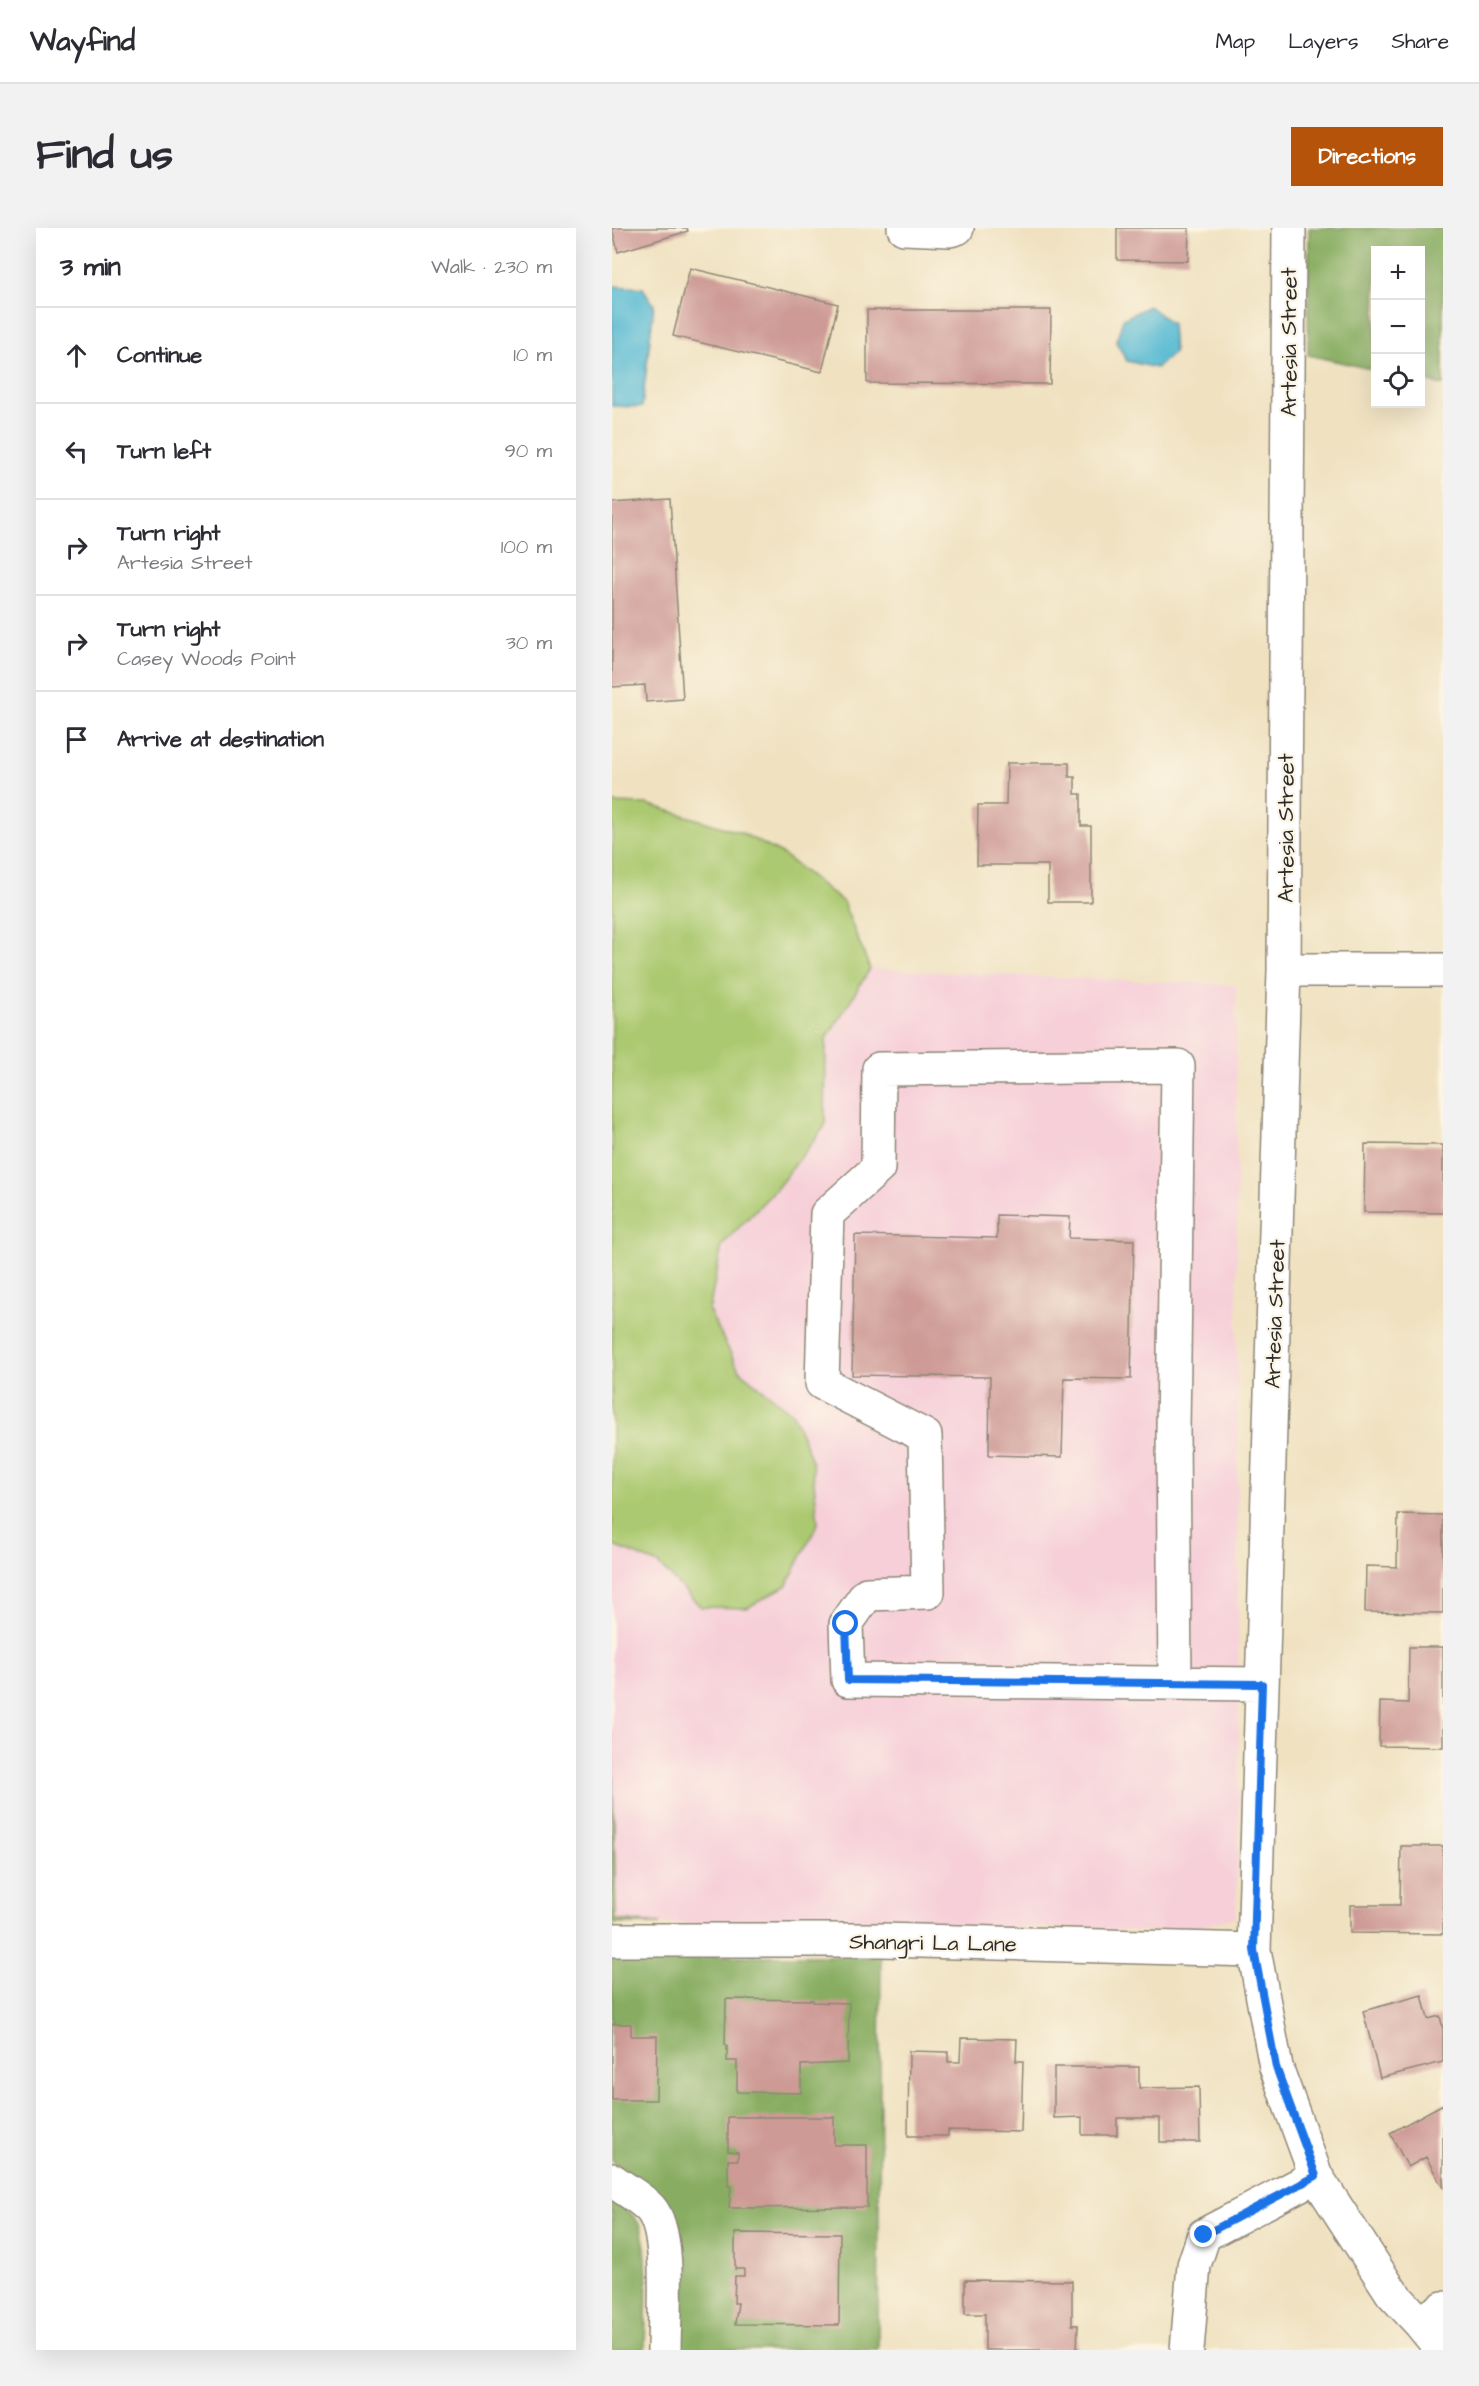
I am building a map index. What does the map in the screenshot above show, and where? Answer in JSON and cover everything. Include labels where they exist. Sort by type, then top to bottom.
[{"type":"street","points":[[904,228],[951,230],[957,228]]},
{"type":"street","name":"Artesia Street","points":[[1289,228],[1284,970],[1254,1950],[1276,2067],[1316,2176],[1392,2293],[1432,2315],[1442,2350]]},
{"type":"street","points":[[1284,970],[1443,970]]},
{"type":"street","points":[[1175,1683],[1173,1430],[1178,1066],[879,1069],[878,1168],[827,1214],[822,1383],[925,1436],[928,1592],[867,1594],[846,1624],[848,1680],[1262,1684]]},
{"type":"street","name":"Shangri La Lane","points":[[612,1940],[881,1940],[1254,1950]]},
{"type":"street","points":[[1187,2350],[1194,2265],[1204,2235],[1316,2176]]},
{"type":"street","points":[[612,2180],[650,2208],[659,2225],[664,2250],[664,2350]]},
{"type":"shaded area","points":[[870,969],[1236,985],[1239,1831],[1236,1917],[1193,1928],[1153,1931],[881,1924],[660,1924],[616,1920],[612,1735],[612,1545],[658,1564],[701,1607],[793,1414],[739,1370],[709,1311],[722,1245],[777,1188],[825,1126],[826,1040]]},
{"type":"green space","points":[[1309,228],[1443,228],[1443,385],[1425,381],[1425,246],[1371,246],[1371,369],[1308,355]]},
{"type":"green space","points":[[612,803],[647,804],[742,833],[782,854],[843,902],[870,969],[826,1040],[825,1126],[777,1188],[722,1245],[709,1311],[739,1370],[793,1414],[812,1461],[818,1523],[787,1585],[747,1608],[701,1607],[658,1564],[612,1545]]},
{"type":"green space","points":[[612,1735],[616,1920],[660,1924],[612,1924]]},
{"type":"green space","points":[[612,1956],[881,1956],[878,2350],[682,2350],[683,2247],[678,2222],[662,2195],[612,2161]]},
{"type":"green space","points":[[612,2201],[635,2218],[641,2228],[647,2281],[645,2350],[612,2350]]},
{"type":"water","points":[[612,286],[643,288],[654,305],[642,407],[612,406]]},
{"type":"water","points":[[1149,306],[1172,324],[1174,353],[1156,368],[1127,361],[1116,342],[1123,319]]},
{"type":"building","points":[[612,228],[687,228],[688,231],[618,252]]},
{"type":"building","points":[[1117,228],[1189,228],[1188,261],[1117,260]]},
{"type":"building","points":[[690,268],[838,304],[822,372],[673,336]]},
{"type":"building","points":[[867,310],[1051,310],[1050,384],[867,383]]},
{"type":"building","points":[[670,499],[683,699],[646,702],[645,685],[612,687],[612,503]]},
{"type":"building","points":[[1007,763],[1069,763],[1069,777],[1075,777],[1075,794],[1081,794],[1081,826],[1091,826],[1091,902],[1048,902],[1048,865],[977,865],[978,805],[1006,805]]},
{"type":"building","points":[[1365,1144],[1443,1145],[1443,1213],[1364,1212]]},
{"type":"building","points":[[997,1215],[1070,1217],[1069,1238],[1134,1240],[1131,1379],[1064,1378],[1062,1457],[989,1455],[990,1377],[852,1375],[855,1235],[997,1238]]},
{"type":"building","points":[[1398,1514],[1443,1515],[1443,1613],[1365,1612],[1366,1566],[1397,1567]]},
{"type":"building","points":[[1409,1647],[1443,1647],[1443,1747],[1379,1746],[1380,1702],[1408,1703]]},
{"type":"building","points":[[1401,1846],[1443,1846],[1443,1934],[1350,1933],[1350,1905],[1400,1905]]},
{"type":"building","points":[[1422,1995],[1428,2019],[1440,2016],[1443,2029],[1443,2062],[1380,2078],[1363,2011]]},
{"type":"building","points":[[726,1999],[813,2000],[813,2002],[849,2003],[848,2063],[801,2065],[801,2093],[737,2092],[737,2061],[727,2061],[727,2045],[725,2045]]},
{"type":"building","points":[[612,2024],[631,2024],[631,2036],[657,2036],[656,2100],[612,2100]]},
{"type":"building","points":[[961,2038],[1017,2039],[1016,2061],[1023,2061],[1021,2132],[948,2130],[948,2136],[908,2136],[909,2051],[948,2052],[948,2062],[960,2062]]},
{"type":"building","points":[[1054,2067],[1139,2067],[1139,2088],[1199,2087],[1200,2142],[1160,2142],[1160,2118],[1117,2118],[1117,2135],[1082,2135],[1082,2117],[1054,2118]]},
{"type":"building","points":[[1443,2104],[1443,2188],[1426,2157],[1408,2167],[1390,2133]]},
{"type":"building","points":[[728,2117],[834,2117],[834,2145],[867,2145],[867,2207],[729,2208],[731,2186],[728,2186],[728,2160],[738,2160],[738,2152],[728,2151]]},
{"type":"building","points":[[735,2233],[840,2234],[839,2325],[735,2324],[738,2303],[734,2303],[735,2276],[744,2276],[744,2269],[735,2269]]},
{"type":"building","points":[[965,2280],[1072,2281],[1072,2325],[1078,2325],[1077,2350],[985,2350],[985,2314],[965,2314]]},
{"type":"route","points":[[846,1624],[848,1680],[1262,1684],[1254,1950],[1276,2067],[1316,2176],[1204,2235]]}]
